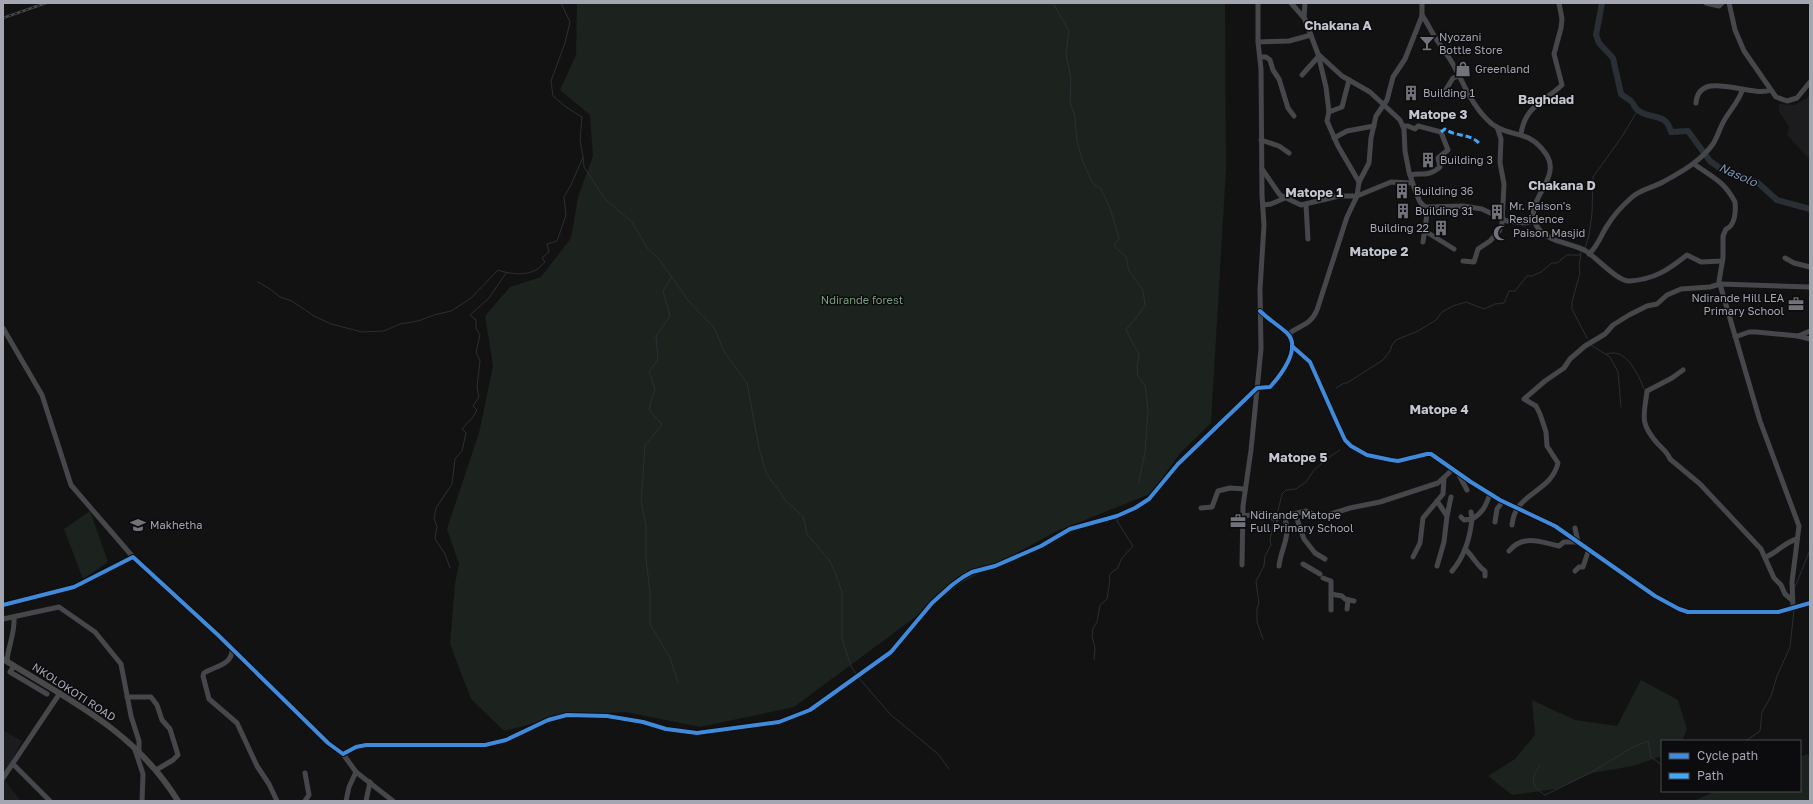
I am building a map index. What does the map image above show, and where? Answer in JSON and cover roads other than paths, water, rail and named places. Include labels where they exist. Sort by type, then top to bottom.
[{"type":"main road","name":"NKOLOKOTI ROAD","points":[[5,660],[99,718],[139,752],[156,770],[178,801]]},
{"type":"street","points":[[1242,565],[1245,489],[1261,349],[1260,311],[1264,224],[1261,140],[1261,57],[1258,42],[1258,3]]},
{"type":"street","points":[[1291,3],[1306,20]]},
{"type":"street","points":[[1305,3],[1304,14],[1318,55],[1326,87],[1329,112],[1327,119],[1334,138],[1359,182]]},
{"type":"street","points":[[1288,334],[1309,323],[1315,315],[1347,217],[1357,196],[1359,182],[1369,163],[1370,144],[1377,113],[1384,105],[1389,94],[1393,77],[1405,59],[1422,15],[1422,3]]},
{"type":"street","points":[[1521,134],[1524,120],[1529,112],[1548,94],[1562,85],[1554,54],[1561,28],[1559,3]]},
{"type":"street","points":[[1706,3],[1719,6],[1722,3]]},
{"type":"street","points":[[1729,3],[1735,30],[1744,51],[1776,97],[1782,100],[1792,100],[1800,96],[1810,82]]},
{"type":"street","points":[[1422,15],[1474,104],[1488,120],[1497,127],[1530,138],[1536,142],[1549,160],[1549,177],[1537,202],[1535,221],[1540,230],[1554,240],[1587,252],[1619,278],[1628,281],[1660,275],[1687,255],[1701,262],[1722,261]]},
{"type":"street","points":[[1258,42],[1283,42],[1311,35]]},
{"type":"street","points":[[1302,75],[1318,55]]},
{"type":"street","points":[[1318,55],[1332,68],[1370,92],[1400,120],[1403,126],[1405,151],[1412,183],[1427,214],[1423,242]]},
{"type":"street","points":[[1261,57],[1266,57],[1270,60],[1279,79],[1288,108],[1294,116]]},
{"type":"street","points":[[1442,96],[1453,78],[1459,76]]},
{"type":"street","points":[[1329,112],[1342,107],[1349,80]]},
{"type":"street","points":[[1696,103],[1698,96],[1705,87],[1723,86],[1742,91],[1761,93],[1771,90]]},
{"type":"street","points":[[1587,252],[1598,244],[1609,223],[1632,196],[1644,189],[1658,185],[1687,166],[1694,164],[1707,151],[1717,137],[1724,121],[1742,91]]},
{"type":"street","points":[[1334,138],[1347,131],[1374,126]]},
{"type":"street","points":[[1403,126],[1408,126],[1415,129],[1418,126],[1441,132],[1448,150],[1438,158],[1440,167],[1435,171],[1422,176],[1416,174],[1410,175]]},
{"type":"street","points":[[1464,261],[1474,262],[1476,260],[1478,249],[1496,234],[1500,228],[1502,220],[1504,184],[1500,163],[1501,141],[1497,127]]},
{"type":"street","points":[[1261,140],[1279,146],[1289,153]]},
{"type":"street","points":[[1694,164],[1709,176],[1720,181],[1735,202],[1732,223],[1723,234],[1720,284],[1760,421],[1799,526],[1792,582],[1793,607]]},
{"type":"street","points":[[1262,169],[1276,191],[1298,205],[1306,205],[1338,196],[1357,196],[1391,182],[1412,183]]},
{"type":"street","points":[[1263,205],[1271,204],[1286,198]]},
{"type":"street","points":[[1306,205],[1308,239]]},
{"type":"street","points":[[1424,207],[1468,207],[1485,210],[1502,220],[1525,224],[1535,221]]},
{"type":"street","points":[[1425,230],[1454,249]]},
{"type":"street","points":[[1785,258],[1794,263],[1810,267]]},
{"type":"street","points":[[1512,525],[1519,504],[1555,474],[1558,464],[1547,446],[1546,432],[1536,406],[1524,399],[1545,381],[1564,368],[1570,359],[1585,346],[1605,334],[1613,325],[1629,315],[1647,306],[1657,304],[1667,294],[1680,289],[1710,287],[1720,284],[1810,287]]},
{"type":"street","points":[[1260,311],[1288,334],[1292,346],[1310,362],[1345,440],[1351,446],[1367,455],[1398,461],[1431,454],[1490,494],[1555,526],[1655,596],[1688,612],[1778,612],[1810,603]]},
{"type":"street","points":[[3,328],[42,395],[70,485],[133,558],[232,650],[328,743],[343,754],[356,772],[394,801]]},
{"type":"street","points":[[1798,336],[1810,331]]},
{"type":"street","points":[[1735,337],[1749,332],[1798,336],[1810,339]]},
{"type":"street","points":[[343,754],[356,747],[366,745],[485,746],[506,740],[548,720],[567,715],[619,718],[666,729],[697,733],[779,722],[810,710],[891,652],[932,602],[952,584],[963,577],[972,572],[995,566],[1041,546],[1070,529],[1117,516],[1145,502],[1187,455],[1257,388],[1269,387],[1273,384],[1287,364],[1292,346]]},
{"type":"street","points":[[1683,370],[1672,378],[1647,391],[1643,413],[1644,421],[1651,436],[1669,455],[1670,459],[1700,484],[1744,529],[1766,557],[1774,578],[1781,584],[1785,594],[1792,600]]},
{"type":"street","points":[[1243,516],[1264,513],[1275,518],[1281,515],[1285,516],[1306,511],[1320,517],[1350,508],[1380,502],[1426,488],[1438,483],[1453,470]]},
{"type":"street","points":[[1459,474],[1467,490]]},
{"type":"street","points":[[1413,557],[1420,543],[1423,518],[1443,494],[1444,478]]},
{"type":"street","points":[[1201,508],[1212,507],[1218,491],[1230,488],[1245,489]]},
{"type":"street","points":[[1460,518],[1464,520],[1472,519],[1480,515],[1484,510],[1490,494]]},
{"type":"street","points":[[1437,566],[1444,542],[1451,497]]},
{"type":"street","points":[[1495,522],[1497,509],[1503,501]]},
{"type":"street","points":[[1437,502],[1447,516]]},
{"type":"street","points":[[1452,571],[1461,561],[1471,532],[1471,512]]},
{"type":"street","points":[[1279,566],[1287,537],[1285,516]]},
{"type":"street","points":[[1297,520],[1304,539],[1315,554],[1325,559]]},
{"type":"street","points":[[1575,528],[1578,542]]},
{"type":"street","points":[[1766,557],[1776,553],[1788,542],[1797,539]]},
{"type":"street","points":[[1508,550],[1513,545],[1524,540],[1559,546],[1564,542],[1578,542]]},
{"type":"street","points":[[1465,548],[1477,560],[1479,567],[1485,571],[1485,576]]},
{"type":"street","points":[[1575,571],[1579,567],[1583,566],[1589,549]]},
{"type":"street","points":[[3,605],[74,587],[133,558]]},
{"type":"street","points":[[1303,564],[1331,581],[1331,610]]},
{"type":"street","points":[[1331,594],[1342,596],[1351,601],[1347,609]]},
{"type":"street","points":[[3,619],[14,618],[45,609],[61,608],[94,632],[121,664],[127,697],[140,741],[139,752]]},
{"type":"street","points":[[5,660],[14,635],[14,618]]},
{"type":"street","points":[[232,650],[231,657],[227,662],[204,673],[203,676],[206,692],[213,703],[237,723],[257,766],[269,784],[277,801]]},
{"type":"street","points":[[14,666],[10,672],[47,694]]},
{"type":"street","points":[[3,778],[60,693]]},
{"type":"street","points":[[127,697],[151,697],[157,705],[162,720],[170,729],[178,756],[156,770]]},
{"type":"street","points":[[134,747],[143,774],[142,801]]},
{"type":"street","points":[[13,764],[50,801]]},
{"type":"street","points":[[346,801],[349,786],[356,772]]},
{"type":"street","points":[[305,773],[309,795],[305,801]]},
{"type":"street","points":[[366,801],[370,782]]},
{"type":"waterway","points":[[258,282],[280,297],[292,301],[314,316],[331,324],[362,332],[384,331],[400,324],[418,321],[451,311],[470,299],[498,270],[507,273],[522,274],[538,269],[545,262],[542,258],[549,252],[547,244],[557,241],[566,215],[564,197],[583,157],[580,140],[582,117],[566,107],[553,96],[551,81],[565,43],[570,22],[561,3]]},
{"type":"waterway","points":[[1053,3],[1069,31],[1066,54],[1071,79],[1070,102],[1075,117],[1077,141],[1083,162],[1092,182],[1101,189],[1110,208],[1119,238],[1114,246],[1126,257],[1129,271],[1143,290],[1145,305],[1135,320],[1126,329],[1139,354],[1137,366],[1138,377],[1145,385],[1148,410],[1145,452],[1139,482]]},
{"type":"waterway","name":"Nasolo","points":[[1602,3],[1596,35],[1599,43],[1613,58],[1621,94],[1631,101],[1636,109],[1644,114],[1662,119],[1669,126],[1671,132],[1688,131],[1710,161],[1721,169],[1757,182],[1777,200],[1810,209]]},
{"type":"waterway","points":[[1585,248],[1589,235],[1592,213],[1593,177],[1621,138],[1638,110]]},
{"type":"waterway","points":[[583,157],[584,167],[605,199],[632,222],[647,248],[659,259],[687,299],[715,329],[723,350],[747,383],[759,448],[766,473],[787,502],[803,516],[807,534],[829,560],[835,572],[842,592],[842,639],[851,666],[857,675]]},
{"type":"waterway","points":[[1581,252],[1579,267],[1580,273],[1572,302],[1572,309],[1587,338]]},
{"type":"waterway","points":[[1336,388],[1344,383],[1347,383],[1383,360],[1396,340],[1418,331],[1436,320],[1442,312],[1453,306],[1466,302],[1484,309],[1495,304],[1504,303],[1509,291],[1515,291],[1527,276],[1532,276],[1541,272],[1552,263],[1557,263],[1567,255],[1580,255]]},
{"type":"waterway","points":[[450,568],[445,554],[435,539],[437,526],[434,519],[436,508],[452,484],[455,459],[462,451],[466,433],[462,429],[477,410],[473,406],[479,397],[477,387],[480,361],[476,352],[480,335],[476,328],[476,320],[470,315],[489,298],[506,273]]},
{"type":"waterway","points":[[672,276],[663,291],[670,316],[656,336],[658,359],[649,372],[655,389],[649,409],[662,425],[645,445],[641,502],[646,525],[646,559],[650,592],[650,624],[670,658],[678,682]]},
{"type":"waterway","points":[[1591,345],[1610,357],[1618,372],[1621,407]]},
{"type":"waterway","points":[[1606,354],[1618,353],[1629,361],[1644,389]]},
{"type":"waterway","points":[[1263,639],[1257,622],[1257,608],[1259,604],[1256,581],[1264,566],[1265,556],[1271,545],[1270,541],[1274,519],[1277,515],[1282,494],[1286,490],[1296,489],[1306,482],[1314,470],[1340,450]]},
{"type":"waterway","points":[[1094,660],[1095,648],[1092,636],[1093,628],[1097,622],[1100,605],[1107,599],[1110,580],[1109,576],[1117,569],[1122,558],[1133,546],[1117,521],[1119,518]]},
{"type":"waterway","points":[[1795,587],[1810,550]]},
{"type":"waterway","points":[[1747,740],[1760,731],[1762,712],[1771,696],[1777,676],[1790,647],[1794,610]]},
{"type":"waterway","points":[[858,677],[891,715],[938,754],[949,769]]},
{"type":"waterway","points":[[1540,765],[1533,779],[1537,789],[1545,795],[1592,772],[1633,747],[1648,741],[1651,757],[1661,764]]},
{"type":"railway","points":[[3,18],[46,3]]},
{"type":"place","name":"Nyozani Bottle Store","points":[[1427,43]]},
{"type":"place","name":"Greenland","points":[[1463,69]]},
{"type":"place","name":"Building 1","points":[[1411,93]]},
{"type":"place","name":"Building 3","points":[[1428,160]]},
{"type":"place","name":"Building 36","points":[[1402,191]]},
{"type":"place","name":"Building 31","points":[[1403,211]]},
{"type":"place","name":"Mr. Paison's Residence","points":[[1497,212]]},
{"type":"place","name":"Building 22","points":[[1441,228]]},
{"type":"place","name":"Paison Masjid","points":[[1501,233]]},
{"type":"place","name":"Ndirande Hill LEA Primary School","points":[[1796,304]]},
{"type":"place","name":"Ndirande Matope Full Primary School","points":[[1238,521]]},
{"type":"place","name":"Makhetha","points":[[138,525]]},
{"type":"district","name":"Chakana A","points":[[1338,25]]},
{"type":"district","name":"Baghdad","points":[[1546,99]]},
{"type":"district","name":"Matope 3","points":[[1438,114]]},
{"type":"district","name":"Chakana D","points":[[1562,185]]},
{"type":"district","name":"Matope 1","points":[[1314,192]]},
{"type":"district","name":"Matope 2","points":[[1379,251]]},
{"type":"district","name":"Matope 4","points":[[1439,409]]},
{"type":"district","name":"Matope 5","points":[[1298,457]]},
{"type":"park label","name":"Ndirande forest","points":[[862,300]]}]
